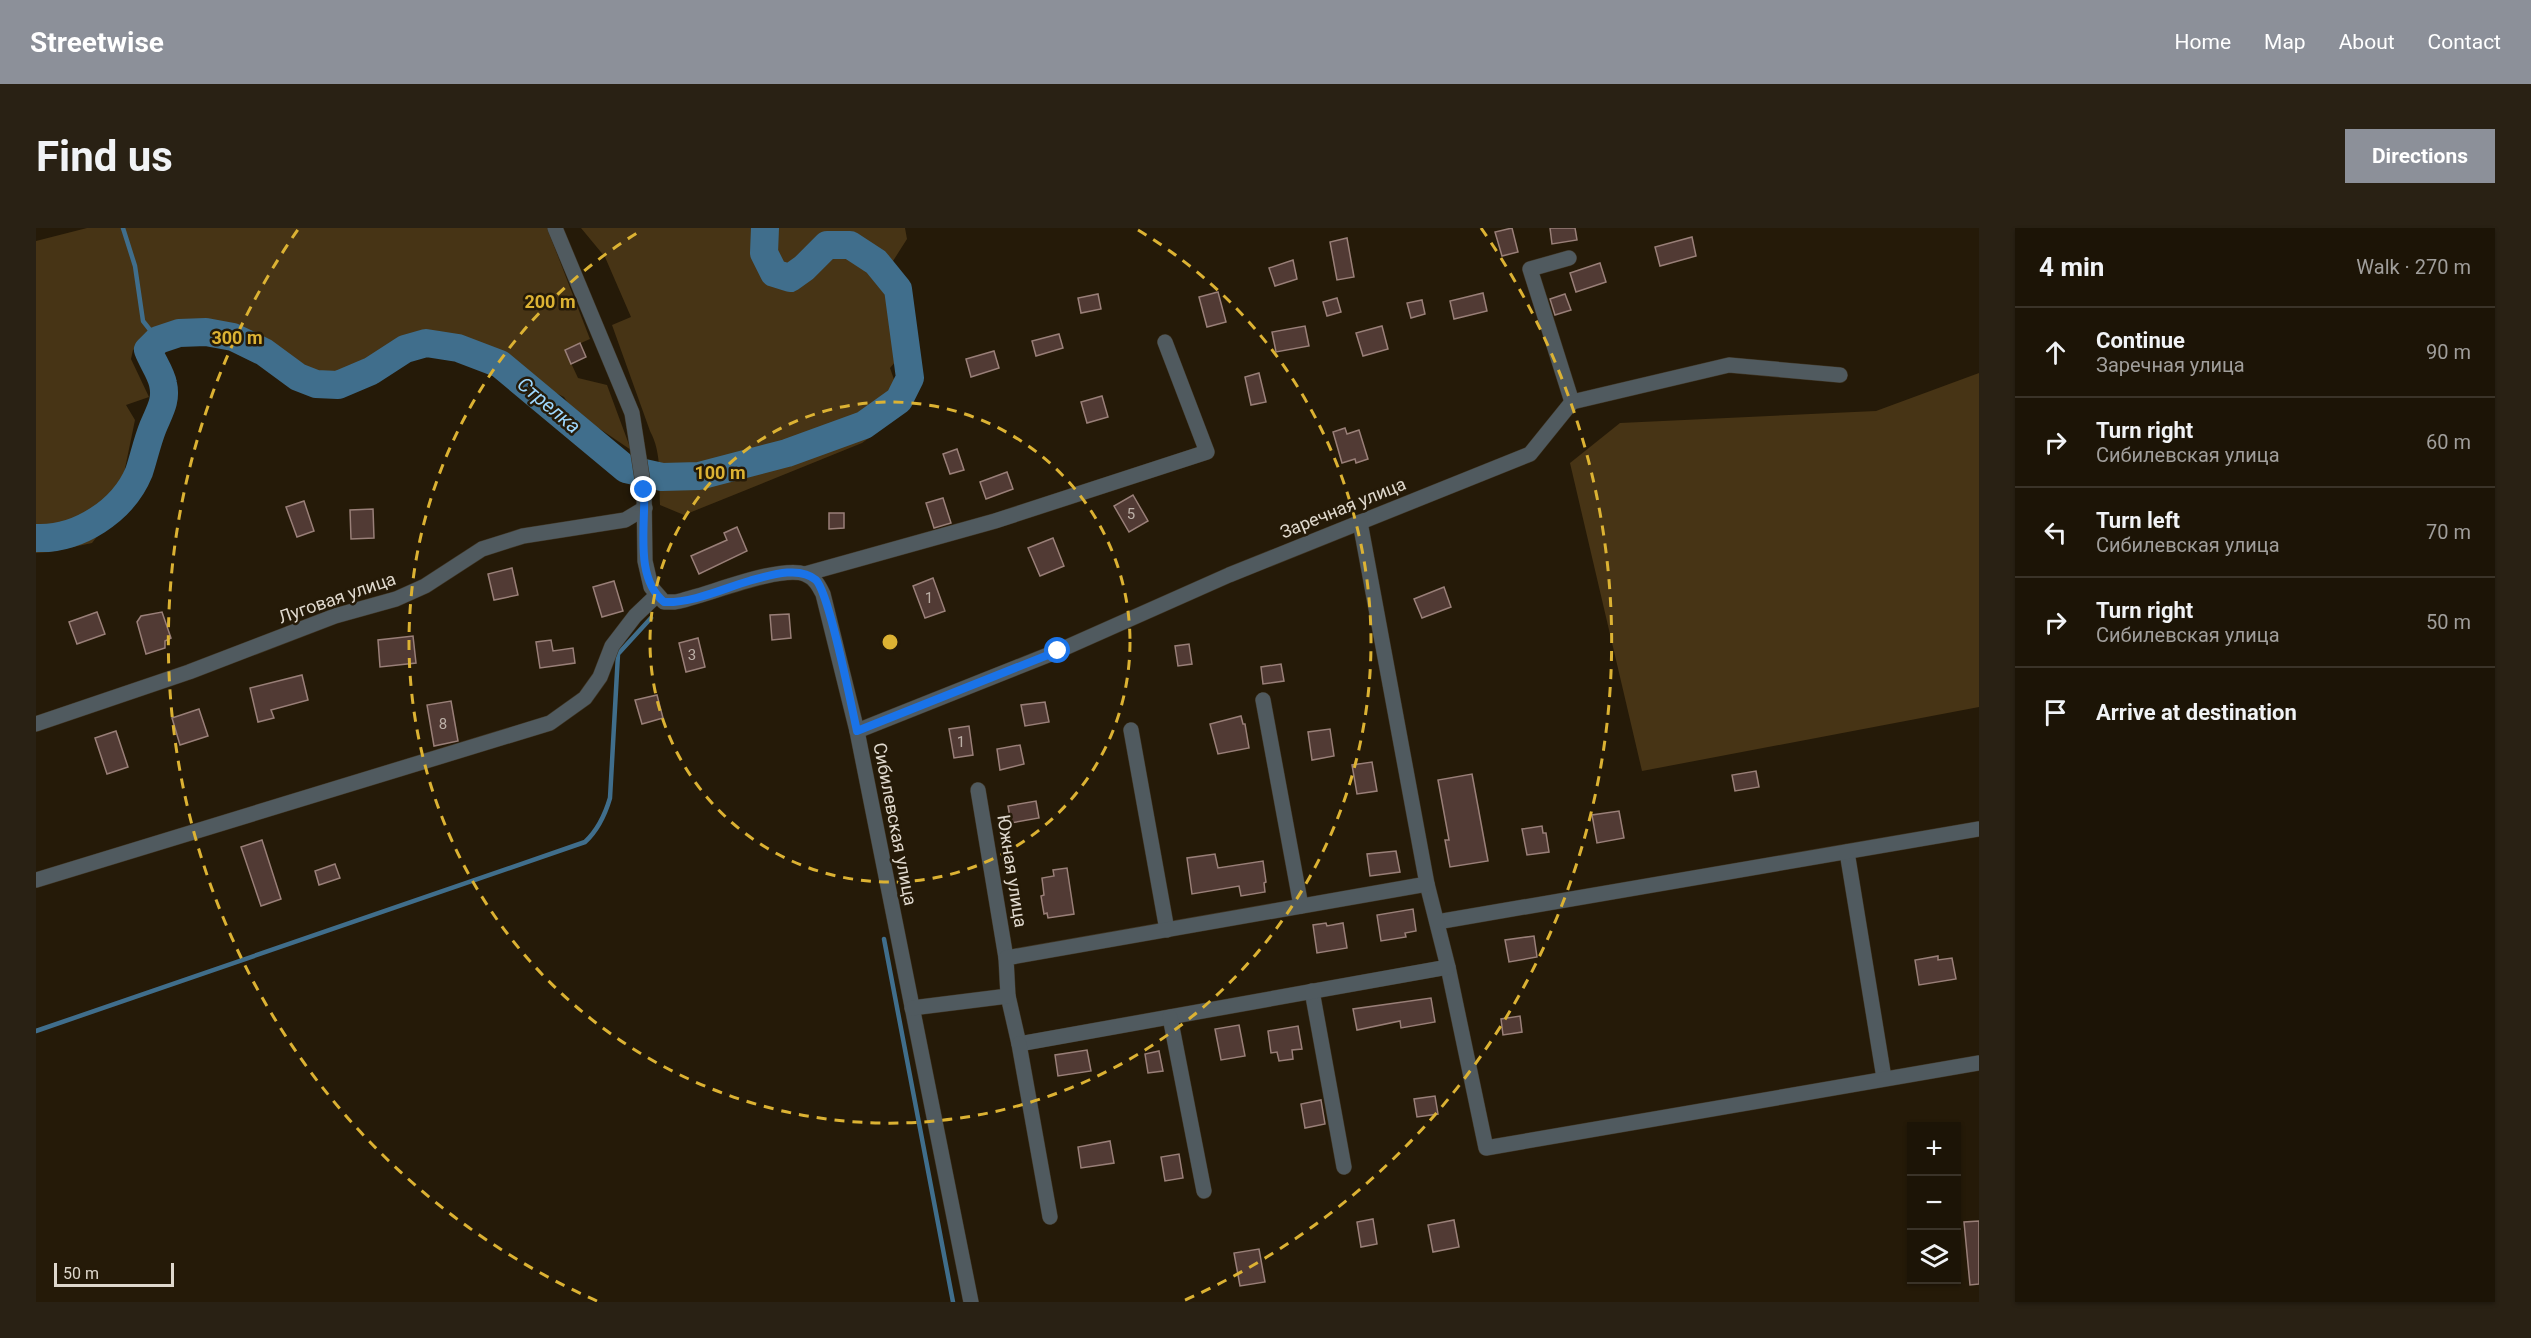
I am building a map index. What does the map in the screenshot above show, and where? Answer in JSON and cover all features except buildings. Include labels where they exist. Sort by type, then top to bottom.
[{"type":"street","points":[[555,228],[632,413],[641,459],[644,490],[645,561],[651,587],[664,602],[675,602],[786,573],[805,574],[995,521],[1207,452],[1165,342]]},
{"type":"street","points":[[1569,258],[1530,269],[1572,402],[1729,365],[1840,375]]},
{"type":"street","name":"Заречная улица","points":[[857,731],[1058,651],[1229,575],[1530,454],[1572,402]]},
{"type":"street","name":"Луговая улица","points":[[36,724],[189,672],[334,616],[396,599],[424,586],[482,549],[523,536],[625,520],[645,508]]},
{"type":"street","points":[[1360,522],[1427,884],[1448,967],[1486,1148],[1979,1063]]},
{"type":"street","name":"Сибилевская улица","points":[[805,574],[816,581],[823,594],[857,731],[971,1302]]},
{"type":"street","points":[[36,880],[550,723],[585,698],[600,677],[612,646],[635,616],[657,595]]},
{"type":"street","points":[[1263,700],[1301,906]]},
{"type":"street","points":[[1131,730],[1167,930]]},
{"type":"street","name":"Южная улица","points":[[978,790],[1006,958],[1008,996],[1019,1044],[1050,1217]]},
{"type":"street","points":[[1437,922],[1979,829]]},
{"type":"street","points":[[1847,852],[1884,1078]]},
{"type":"street","points":[[1006,958],[1427,884]]},
{"type":"street","points":[[1019,1044],[1448,967]]},
{"type":"street","points":[[1312,992],[1344,1167]]},
{"type":"street","points":[[912,1008],[1008,996]]},
{"type":"street","points":[[1170,1017],[1204,1191]]},
{"type":"shaded area","points":[[87,228],[547,228],[590,339],[565,350],[578,378],[607,385],[631,450],[600,429],[585,422],[574,413],[564,397],[552,391],[544,391],[533,384],[510,361],[493,352],[448,337],[413,336],[348,374],[330,376],[293,367],[263,344],[244,336],[209,328],[172,326],[142,342],[133,350],[131,359],[149,397],[126,405],[135,420],[116,512],[92,543],[36,553],[36,241]]},
{"type":"shaded area","points":[[581,228],[905,228],[907,239],[893,261],[891,288],[900,324],[902,354],[890,368],[898,391],[880,430],[862,443],[684,515],[660,505],[659,467],[654,439],[612,325],[631,317],[605,257]]},
{"type":"shaded area","points":[[1979,373],[1979,707],[1642,771],[1570,463],[1620,423],[1876,411]]},
{"type":"waterway","points":[[123,228],[135,266],[143,321],[158,340]]},
{"type":"waterway","name":"Стрелка","points":[[36,538],[68,534],[83,528],[110,511],[132,486],[139,472],[164,396],[162,380],[148,350],[158,340],[179,333],[206,332],[233,337],[264,352],[298,377],[316,384],[338,385],[371,371],[405,349],[426,343],[458,348],[500,364],[626,469],[662,477],[699,476],[787,453],[864,425],[899,400],[910,378],[898,289],[876,262],[850,245],[827,245],[804,268],[790,278],[774,273],[764,253],[765,228]]},
{"type":"waterway","points":[[36,1031],[585,842],[600,822],[610,798],[618,654],[651,618]]},
{"type":"waterway","points":[[884,939],[953,1302]]},
{"type":"route","points":[[644,490],[647,574],[651,587],[664,602],[688,600],[757,579],[786,573],[805,574],[816,581],[830,614],[857,731],[1058,651]]}]
